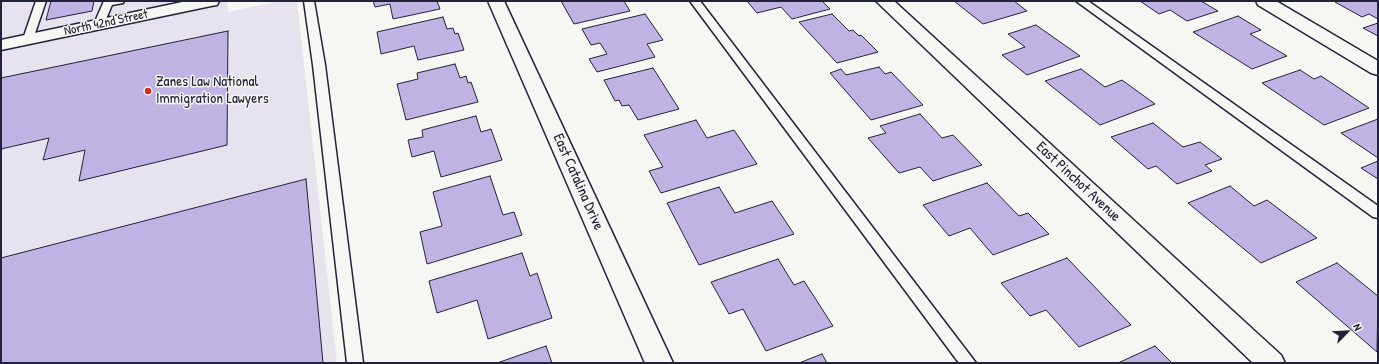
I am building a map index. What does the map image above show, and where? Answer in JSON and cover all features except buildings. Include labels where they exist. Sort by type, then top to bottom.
[{"type":"street","name":"North 42nd Street","points":[[1,45],[184,4],[211,1]]},
{"type":"street","name":"East Catalina Drive","points":[[496,1],[659,363]]},
{"type":"street","name":"East Pinchot Avenue","points":[[884,1],[1271,363]]},
{"type":"street","points":[[1264,1],[1378,69]]},
{"type":"lane","points":[[28,39],[41,1]]},
{"type":"lane","points":[[99,24],[108,3],[119,1]]},
{"type":"lane","points":[[309,1],[320,65],[355,363]]},
{"type":"lane","points":[[695,1],[968,363]]},
{"type":"lane","points":[[1082,1],[1378,213]]},
{"type":"shaded area","points":[[1,1],[227,1],[228,12],[280,1],[297,1],[337,363],[1,363]]},
{"type":"place","name":"Zanes Law National Immigration Lawyers","points":[[148,91]]}]
